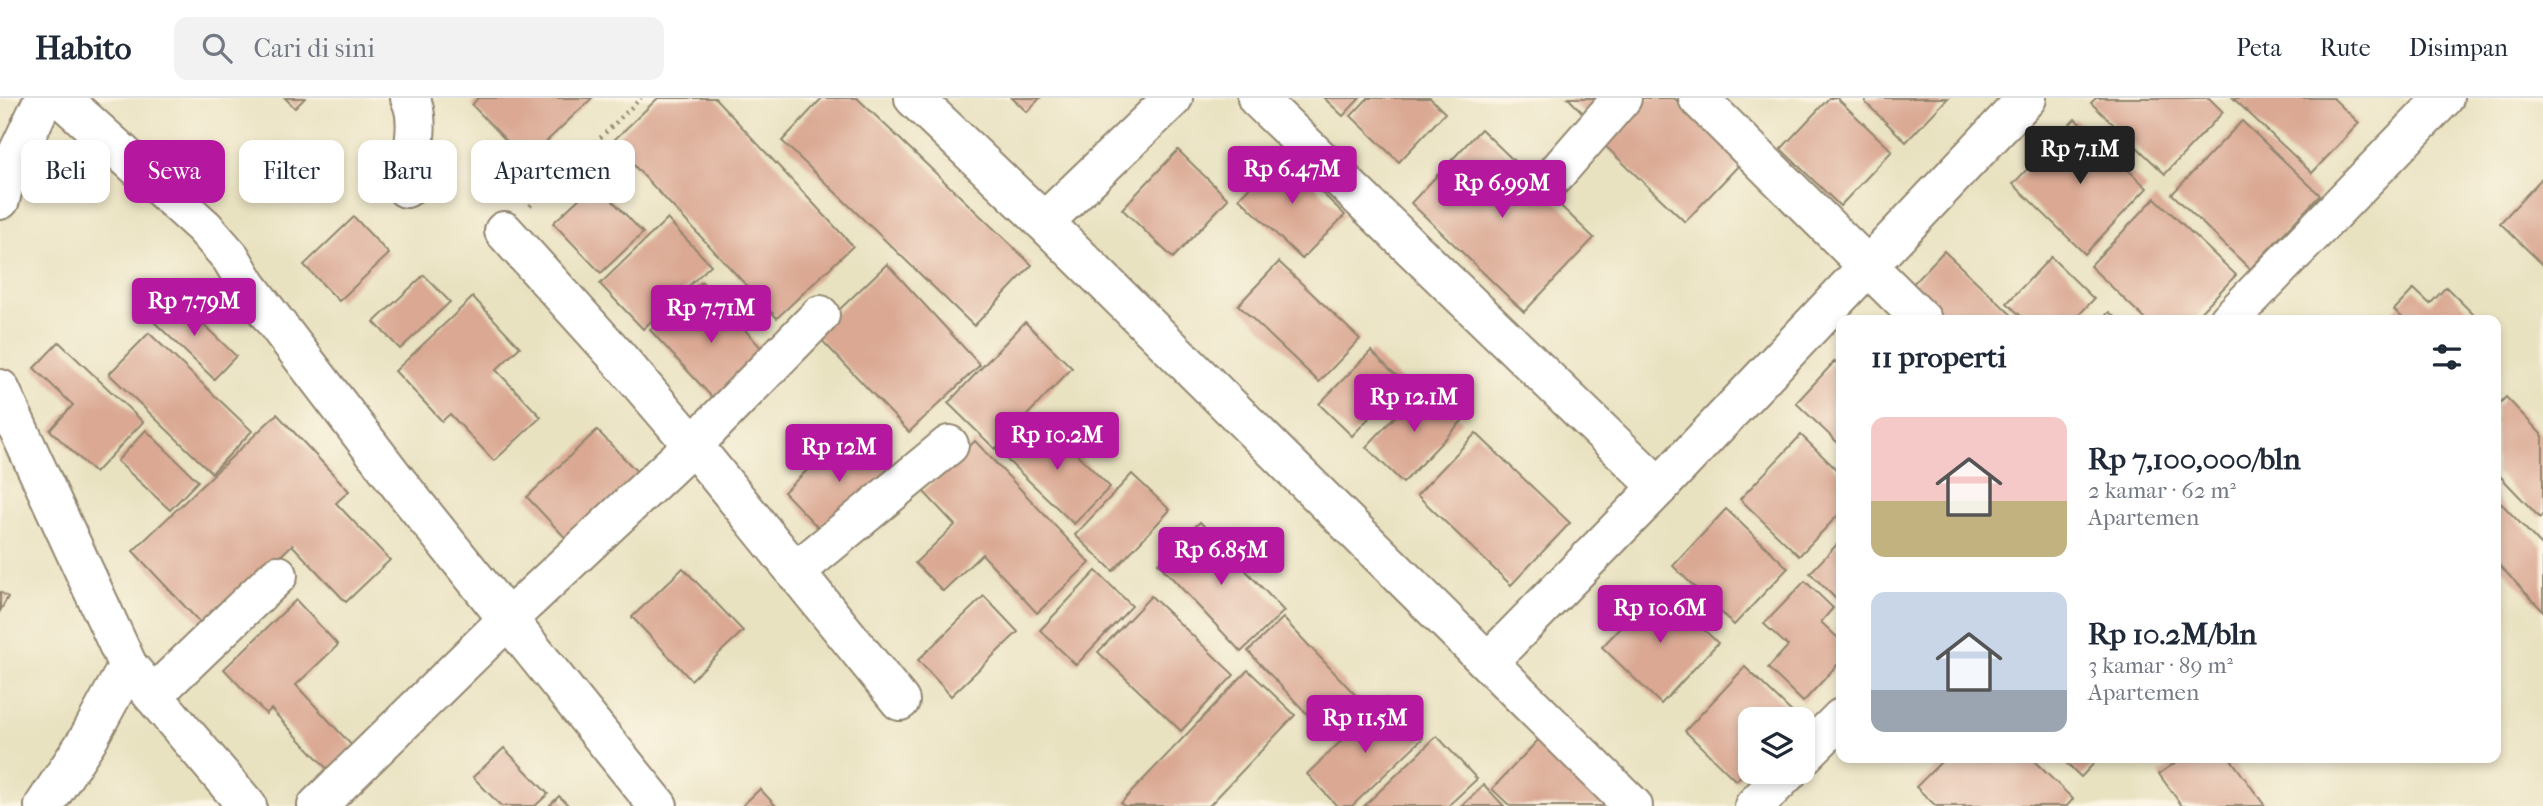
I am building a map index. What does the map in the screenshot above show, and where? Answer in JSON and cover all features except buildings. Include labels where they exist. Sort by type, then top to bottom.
[{"type":"street","points":[[0,200],[5,180],[44,98]]},
{"type":"street","points":[[61,98],[204,227],[232,258],[247,285],[399,484],[658,806]]},
{"type":"street","points":[[410,98],[414,104],[414,140]]},
{"type":"street","points":[[914,98],[1044,222],[1633,806]]},
{"type":"street","points":[[1044,222],[1173,98]]},
{"type":"street","points":[[1256,98],[1659,486]]},
{"type":"street","points":[[1554,176],[1622,98]]},
{"type":"street","points":[[1698,98],[1917,315]]},
{"type":"street","points":[[1489,661],[2027,98]]},
{"type":"street","points":[[2234,315],[2444,98]]},
{"type":"street","points":[[504,231],[693,445],[900,701]]},
{"type":"street","points":[[317,806],[507,620],[693,445],[820,315]]},
{"type":"street","points":[[0,389],[128,666],[247,806]]},
{"type":"street","points":[[795,572],[948,445]]},
{"type":"street","points":[[153,695],[278,575]]},
{"type":"street","points":[[44,806],[88,740],[128,666]]},
{"type":"street","points":[[1815,744],[1836,723]]},
{"type":"street","points":[[1754,806],[1776,784]]},
{"type":"path","points":[[504,231],[641,98]]}]
